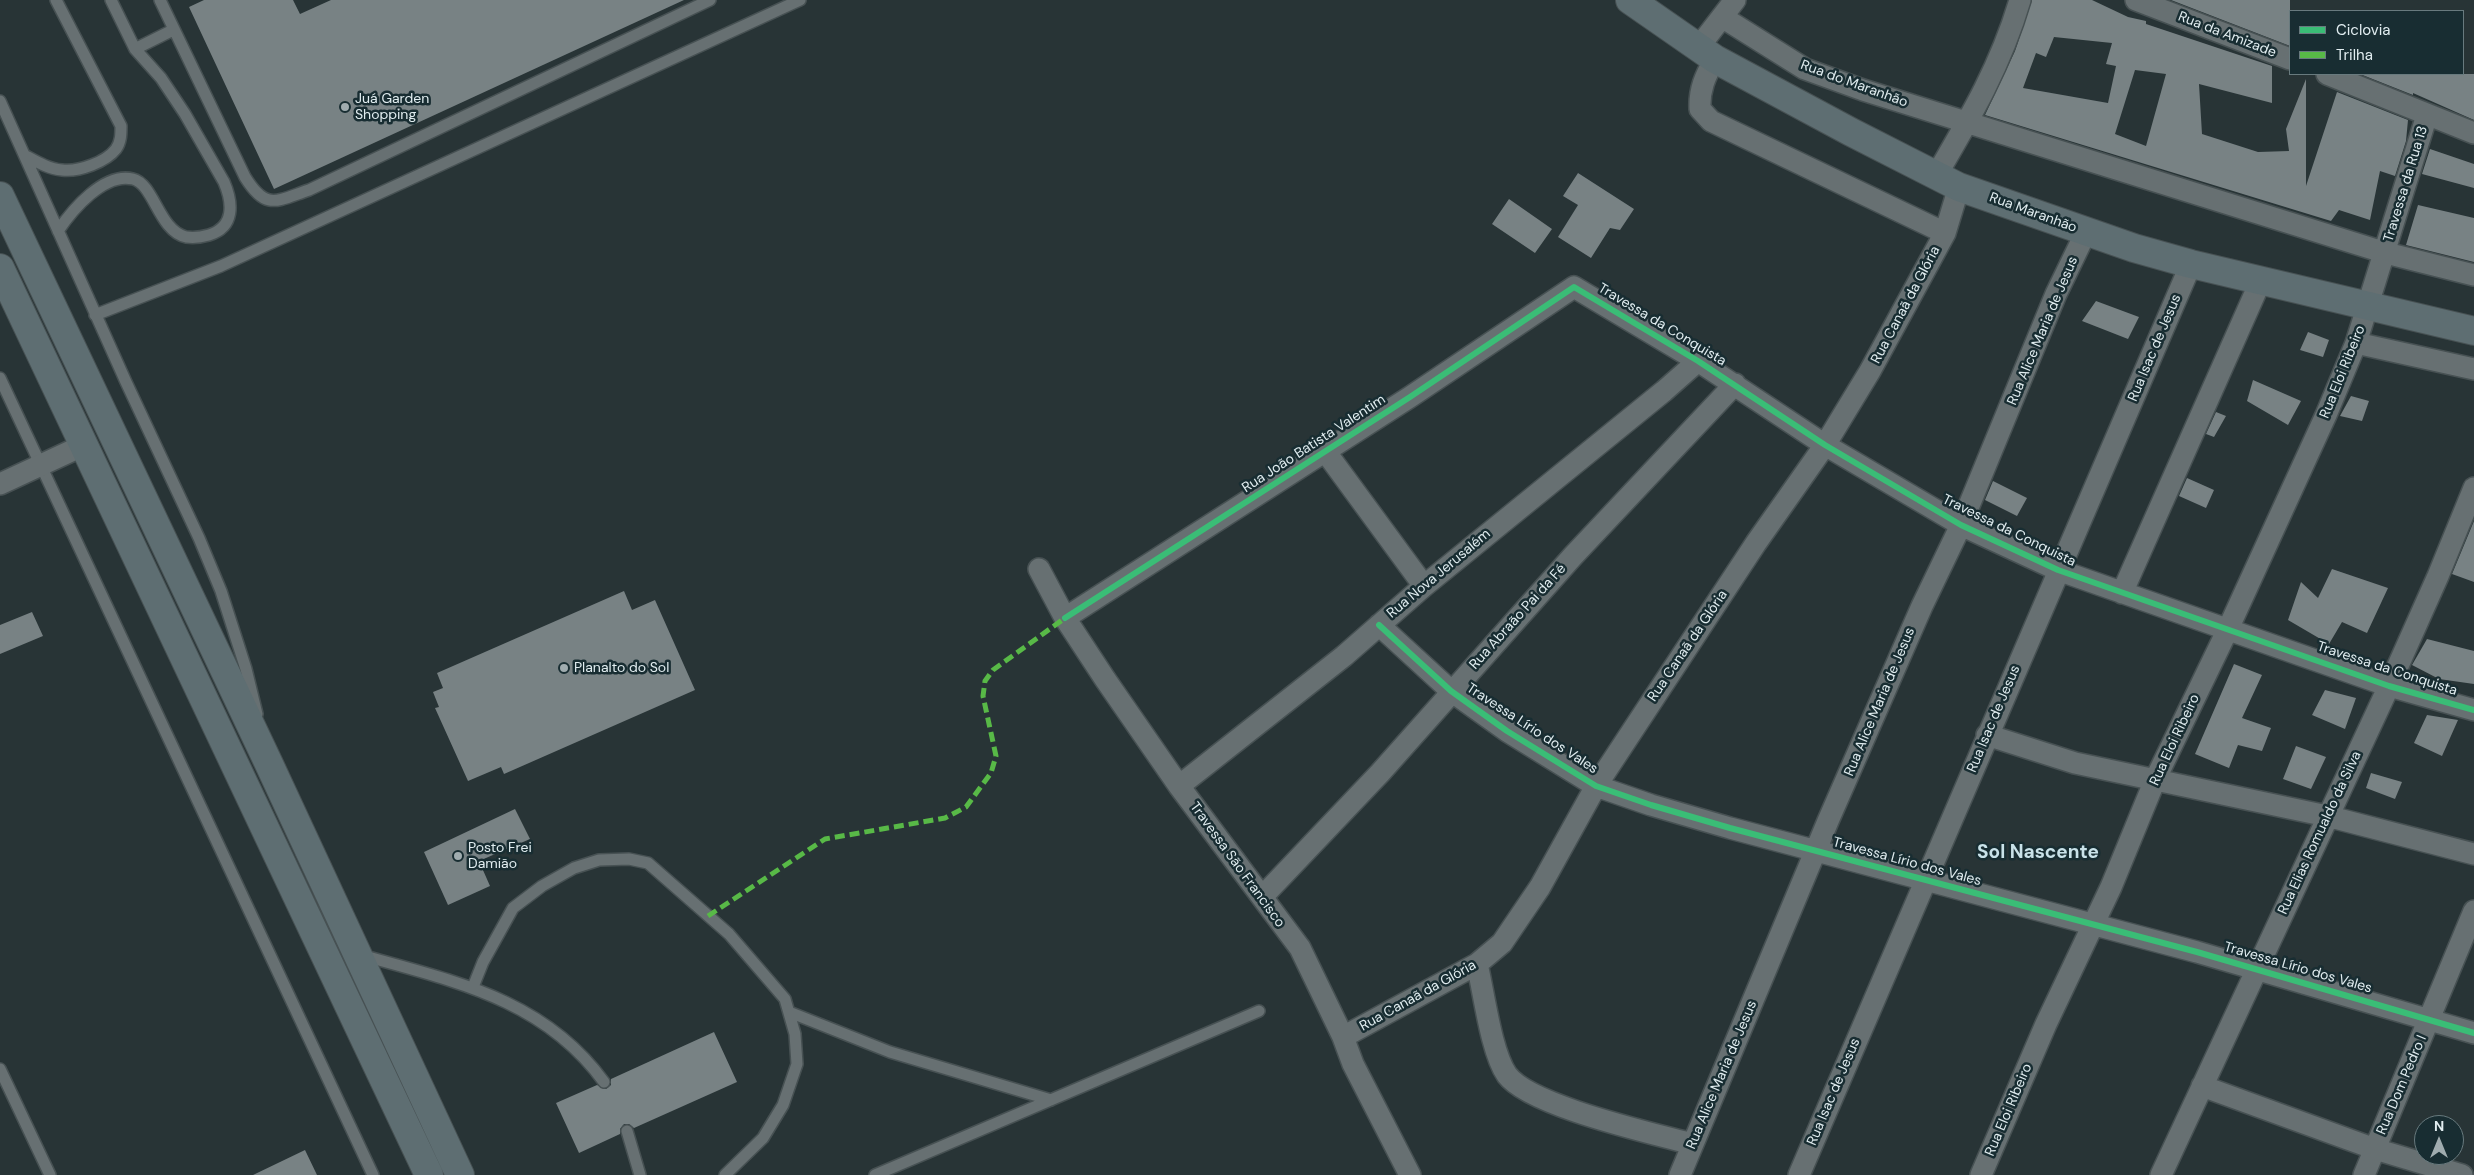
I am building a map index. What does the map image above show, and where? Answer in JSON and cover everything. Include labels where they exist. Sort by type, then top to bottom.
[{"type":"highway","name":"Rua Maranhão","points":[[1630,0],[1707,53],[1850,132],[1948,180],[2086,232],[2191,264],[2474,331]]},
{"type":"highway","points":[[0,196],[269,764],[460,1175]]},
{"type":"highway","points":[[0,268],[429,1175]]},
{"type":"street","points":[[1735,0],[1722,17],[1707,53],[1699,99],[1700,109],[1711,121],[1945,233]]},
{"type":"street","name":"Rua Canaã da Glória","points":[[1343,1037],[1477,964],[1502,943],[1525,910],[1596,786],[1756,543],[1824,445],[1870,371],[1945,233],[1948,180],[1968,122],[1992,76],[2020,0]]},
{"type":"street","name":"Rua da Amizade","points":[[2136,0],[2168,5],[2289,59]]},
{"type":"street","name":"Rua do Maranhão","points":[[1722,17],[1805,69],[1862,90],[1968,122]]},
{"type":"street","points":[[2329,75],[2474,133]]},
{"type":"street","name":"Travessa da Rua 13","points":[[2368,306],[2386,253],[2427,115]]},
{"type":"street","points":[[1968,122],[2386,253],[2474,275]]},
{"type":"street","name":"Rua Alice Maria de Jesus","points":[[1680,1175],[1922,606],[1961,525],[2056,294],[2086,232]]},
{"type":"street","name":"Rua Isac de Jesus","points":[[1799,1175],[2191,264]]},
{"type":"street","points":[[2122,593],[2261,280]]},
{"type":"street","name":"Travessa da Conquista","points":[[1574,287],[1735,384],[1824,445],[1961,525],[2058,570],[2389,686],[2474,710]]},
{"type":"street","name":"Rua João Batista Valentim","points":[[1065,618],[1325,451],[1574,287]]},
{"type":"street","name":"Rua Eloi Ribeiro","points":[[1981,1175],[2046,1024],[2111,888],[2155,780],[2290,497],[2356,343],[2368,306]]},
{"type":"street","points":[[2356,343],[2474,368]]},
{"type":"street","name":"Rua Nova Jerusalém","points":[[1179,786],[1344,656],[1424,586],[1664,391],[1698,361]]},
{"type":"street","name":"Rua Abraão Pai da Fé","points":[[1262,897],[1380,773],[1451,691],[1574,556],[1735,384]]},
{"type":"street","points":[[0,484],[84,445]]},
{"type":"street","points":[[1325,451],[1424,586]]},
{"type":"street","name":"Rua Elias Romualdo da Silva","points":[[2161,1175],[2389,686],[2438,576],[2474,488]]},
{"type":"street","name":"Travessa São Francisco","points":[[1039,570],[1065,618],[1179,786],[1300,948],[1343,1037],[1353,1064],[1410,1175]]},
{"type":"street","name":"Travessa Lírio dos Vales","points":[[1379,625],[1451,691],[1507,731],[1596,786],[1660,808],[2256,969],[2474,1033]]},
{"type":"street","points":[[1987,735],[2075,763],[2327,816],[2474,854]]},
{"type":"street","name":"Rua Dom Pedro I","points":[[2364,1175],[2474,911]]},
{"type":"street","points":[[1477,964],[1497,1053],[1508,1075],[1525,1090],[1600,1119],[1692,1144]]},
{"type":"street","points":[[2202,1086],[2375,1149],[2462,1175]]},
{"type":"lane","points":[[26,156],[56,169],[74,169],[108,156],[115,150],[121,137],[121,126],[56,0]]},
{"type":"lane","points":[[58,231],[80,202],[109,182],[123,179],[134,179],[141,184],[167,224],[186,237],[198,238],[219,231],[227,224],[230,214],[230,201],[224,182],[186,114],[161,78],[135,49],[111,0]]},
{"type":"lane","points":[[160,0],[245,177],[255,193],[263,200],[273,201],[317,186],[710,0]]},
{"type":"lane","points":[[95,315],[221,266],[800,0]]},
{"type":"lane","points":[[135,49],[173,30]]},
{"type":"lane","points":[[0,101],[95,315],[192,523],[221,591],[246,669],[269,764]]},
{"type":"lane","points":[[0,378],[373,1175]]},
{"type":"lane","points":[[473,987],[483,962],[513,908],[542,886],[574,868],[599,860],[629,859],[648,863],[729,934],[785,999],[795,1034],[797,1064],[783,1105],[763,1138],[725,1175]]},
{"type":"lane","points":[[357,954],[473,987],[528,1013],[563,1037],[590,1062],[604,1082]]},
{"type":"lane","points":[[876,1175],[1259,1011]]},
{"type":"lane","points":[[789,1012],[890,1052],[1051,1100]]},
{"type":"lane","points":[[0,1069],[50,1175]]},
{"type":"lane","points":[[627,1131],[640,1175]]},
{"type":"building","name":"Juá Garden Shopping","points":[[204,0],[293,0],[300,14],[331,0],[684,0],[274,189],[189,7]]},
{"type":"building","points":[[2032,0],[2092,0],[2128,17],[2146,21],[2146,24],[2272,66],[2272,103],[2199,84],[2202,134],[2258,152],[2289,151],[2286,129],[2306,79],[2306,186],[2337,92],[2408,120],[2406,141],[2395,176],[2380,171],[2370,220],[2339,210],[2331,221],[1985,115],[2015,51]],"holes":[[[2054,37],[2112,43],[2106,64],[2116,66],[2108,103],[2023,88],[2036,53],[2046,57]],[[2135,70],[2166,74],[2146,146],[2115,134]]]},
{"type":"building","points":[[2171,0],[2290,0],[2289,46]]},
{"type":"building","points":[[2474,74],[2474,120],[2413,93],[2413,95],[2363,75]]},
{"type":"building","points":[[2430,149],[2474,164],[2474,188],[2422,174]]},
{"type":"building","points":[[1578,173],[1634,209],[1620,230],[1610,228],[1591,258],[1558,237],[1578,205],[1563,196]]},
{"type":"building","points":[[1509,199],[1552,229],[1535,253],[1492,224]]},
{"type":"building","points":[[2418,205],[2474,218],[2474,262],[2406,245]]},
{"type":"building","points":[[2096,301],[2139,317],[2128,339],[2082,321]]},
{"type":"building","points":[[2308,332],[2329,340],[2323,357],[2300,350]]},
{"type":"building","points":[[2253,380],[2301,401],[2288,425],[2247,401]]},
{"type":"building","points":[[2351,396],[2369,401],[2362,421],[2340,416]]},
{"type":"building","points":[[2216,412],[2226,416],[2214,437],[2206,434]]},
{"type":"building","points":[[2187,478],[2214,490],[2206,508],[2179,496]]},
{"type":"building","points":[[1993,481],[2027,498],[2017,516],[1985,500]]},
{"type":"building","points":[[2474,521],[2474,582],[2452,574]]},
{"type":"building","points":[[2332,569],[2388,588],[2367,633],[2342,622],[2329,644],[2288,620],[2301,582],[2318,598]]},
{"type":"building","points":[[624,591],[632,610],[655,600],[695,690],[504,774],[501,767],[468,781],[435,708],[439,707],[433,692],[443,688],[437,673]]},
{"type":"building","points":[[32,612],[43,636],[0,654],[0,625]]},
{"type":"building","points":[[2427,639],[2474,651],[2474,684],[2439,679],[2412,665]]},
{"type":"building","points":[[2234,664],[2262,675],[2242,718],[2271,728],[2262,751],[2238,745],[2229,768],[2195,754]]},
{"type":"building","points":[[2325,690],[2356,698],[2345,729],[2312,715]]},
{"type":"building","points":[[2427,715],[2458,720],[2442,756],[2414,743]]},
{"type":"building","points":[[2296,746],[2326,757],[2311,789],[2283,779]]},
{"type":"building","points":[[2371,773],[2402,782],[2395,799],[2366,788]]},
{"type":"building","name":"Posto Frei Damião","points":[[515,809],[530,839],[479,861],[490,886],[448,905],[424,852]]},
{"type":"building","points":[[714,1032],[737,1082],[634,1128],[629,1124],[624,1124],[620,1129],[620,1134],[579,1153],[556,1103],[597,1085],[606,1089],[611,1085],[611,1079]]},
{"type":"building","points":[[305,1150],[317,1175],[253,1175]]},
{"type":"marked path","points":[[708,916],[825,839],[945,818],[966,807],[991,773],[996,756],[983,696],[985,681],[993,670],[1065,618]]},
{"type":"cycle path","points":[[1065,618],[1410,397],[1574,287],[1698,361],[1825,445],[1961,525],[2058,570],[2389,686],[2474,710]]},
{"type":"cycle path","points":[[1379,625],[1451,691],[1507,731],[1596,786],[1651,805],[1730,828],[2197,952],[2474,1033]]},
{"type":"place","name":"Juá Garden Shopping","points":[[345,107]]},
{"type":"place","name":"Planalto do Sol","points":[[564,668]]},
{"type":"place","name":"Posto Frei Damião","points":[[458,856]]},
{"type":"district","name":"Sol Nascente","points":[[2038,853]]}]
